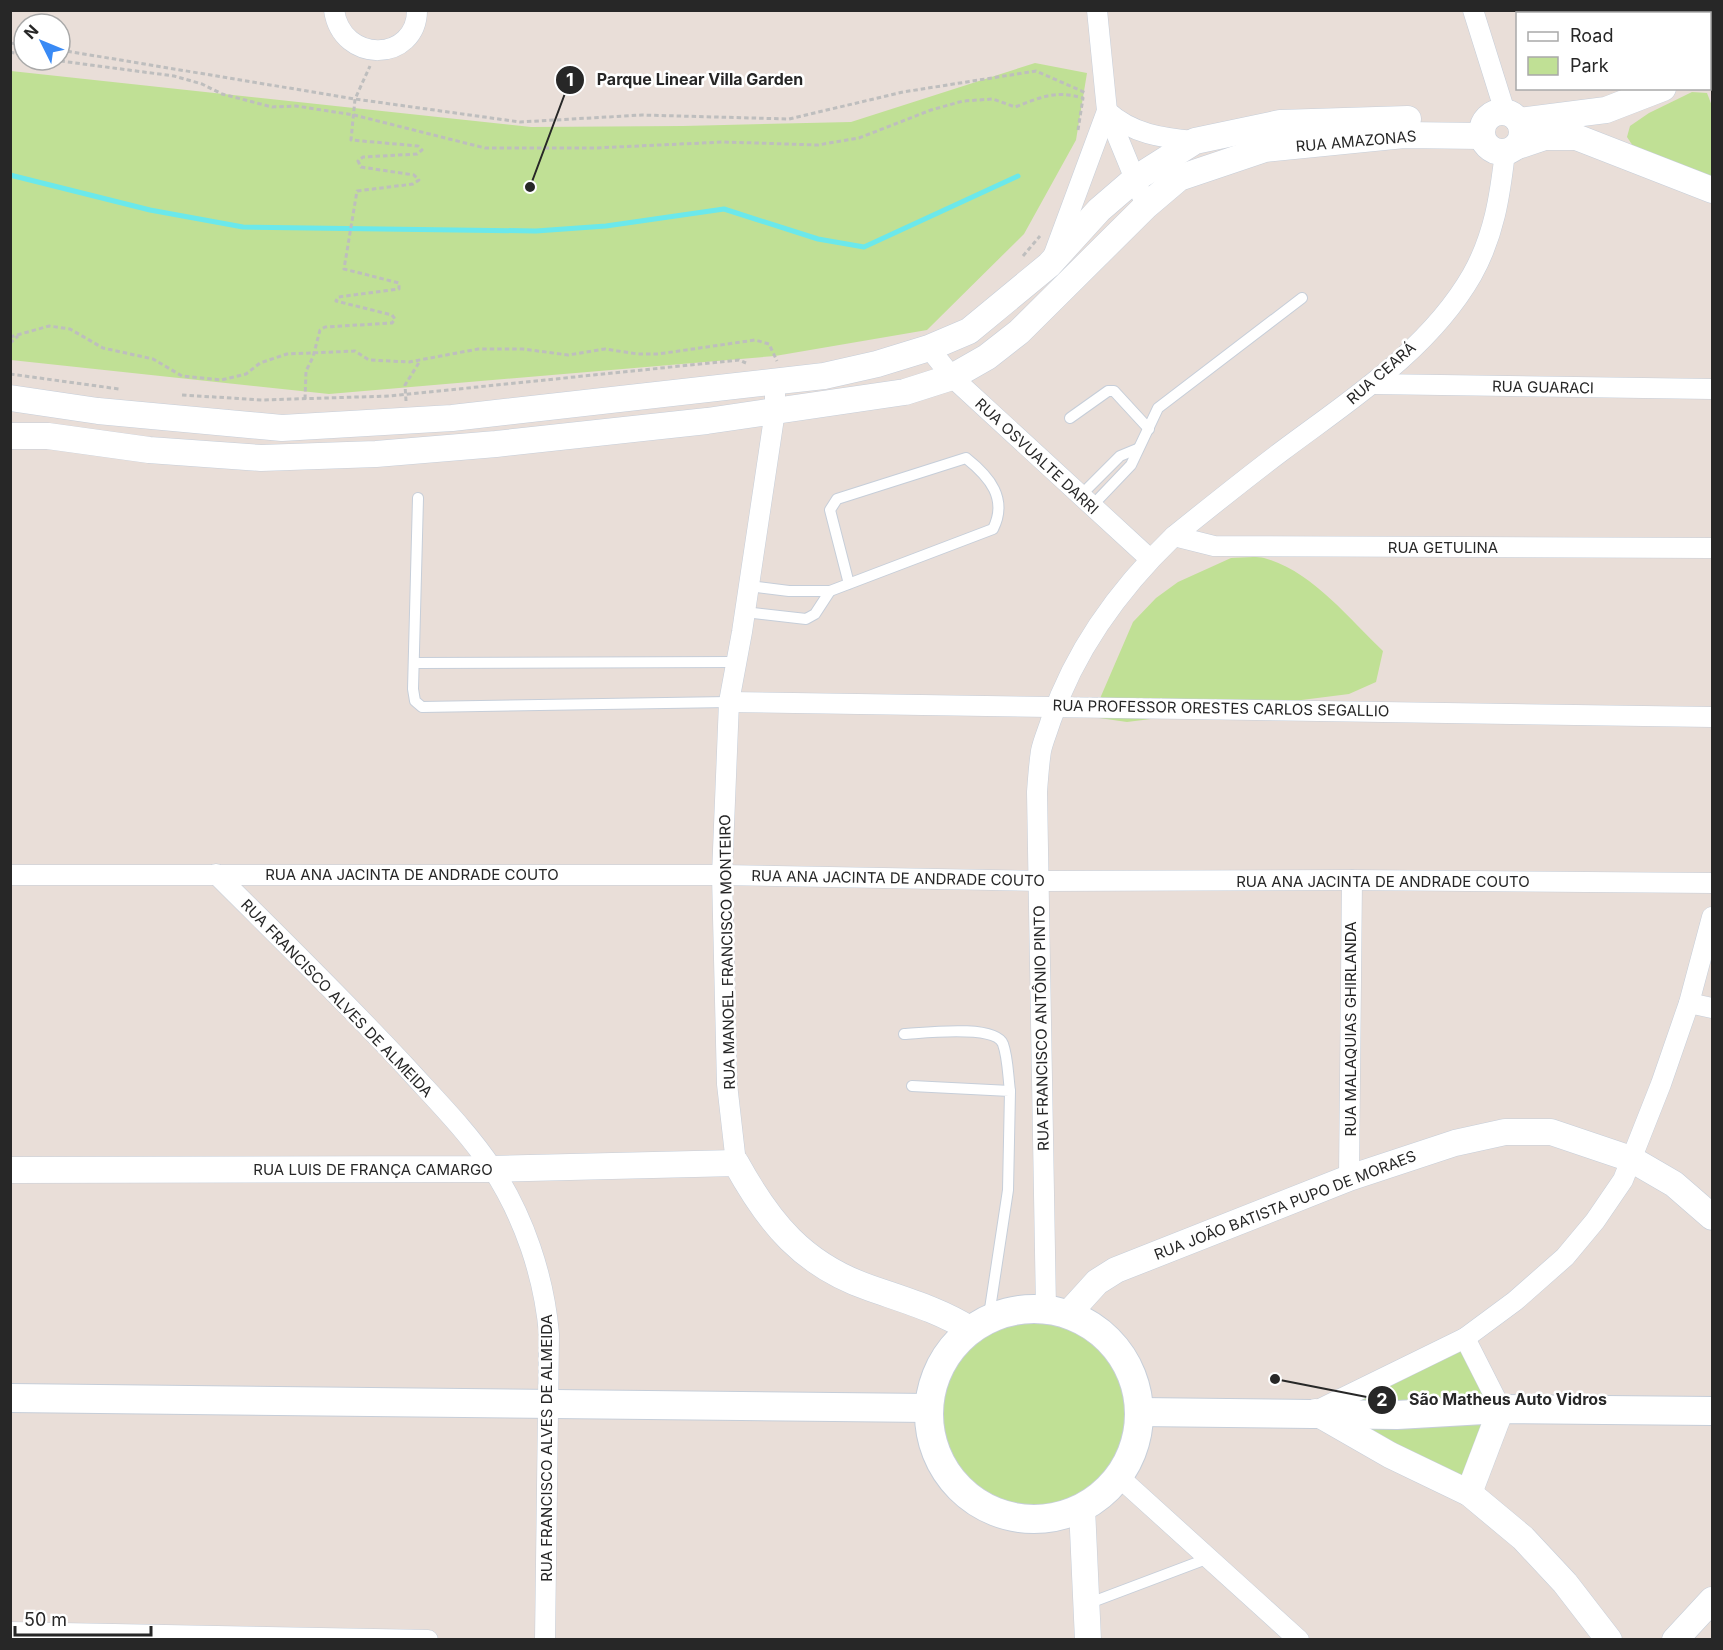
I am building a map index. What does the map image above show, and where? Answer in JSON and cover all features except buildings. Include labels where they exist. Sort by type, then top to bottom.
[{"type":"main road","points":[[1057,1312],[1094,1327],[1117,1348],[1132,1375],[1139,1412],[1138,1431],[1131,1455],[1119,1477],[1102,1494],[1082,1508],[1048,1519],[1013,1518],[980,1505],[945,1473],[935,1451],[928,1408],[933,1383],[948,1353],[980,1326],[1012,1313],[1057,1312]]},
{"type":"main road","points":[[10,1398],[549,1402],[928,1408]]},
{"type":"main road","points":[[1139,1412],[1397,1414],[1501,1409],[1713,1411]]},
{"type":"street","points":[[334,10],[342,34],[351,43],[363,49],[377,51],[391,48],[404,40],[412,29],[417,10]]},
{"type":"street","points":[[1097,10],[1107,111],[1146,206]]},
{"type":"street","name":"RUA CEARÁ","points":[[1174,536],[1373,384],[1436,322],[1472,276],[1490,238],[1500,201],[1502,131],[1473,10]]},
{"type":"street","name":"RUA AMAZONAS","points":[[10,436],[48,436],[149,450],[261,458],[376,454],[496,444],[776,411],[905,392],[952,377],[987,357],[1019,332],[1146,206],[1179,178],[1265,149],[1404,135],[1502,131],[1606,110],[1658,90]]},
{"type":"street","points":[[1107,111],[1119,122],[1150,136],[1195,141]]},
{"type":"street","points":[[1049,265],[1107,111]]},
{"type":"street","name":"RUA AMAZONAS","points":[[1195,141],[1280,123],[1452,119],[1502,131],[1545,137],[1566,136],[1592,142],[1713,190]]},
{"type":"street","points":[[10,398],[98,411],[282,428],[406,421],[706,390],[778,369],[878,364],[929,348],[969,331],[1049,265],[1099,210],[1135,179],[1195,141]]},
{"type":"street","name":"RUA OSVUALTE DARRI","points":[[929,348],[952,377],[1085,502],[1150,559]]},
{"type":"street","name":"RUA MANOEL FRANCISCO MONTEIRO","points":[[778,369],[776,411],[729,702],[722,875],[727,1084],[736,1163],[757,1201],[780,1230],[804,1253],[833,1272],[980,1326]]},
{"type":"street","name":"RUA GUARACI","points":[[1373,384],[1713,389]]},
{"type":"street","name":"RUA GETULINA","points":[[1174,536],[1214,546],[1713,548]]},
{"type":"street","name":"RUA FRANCISCO ANTÔNIO PINTO","points":[[1057,1312],[1039,881],[1037,792],[1041,749],[1056,705],[1080,655],[1108,612],[1150,559],[1174,536]]},
{"type":"street","name":"RUA PROFESSOR ORESTES CARLOS SEGALLIO","points":[[729,702],[1056,705],[1713,717]]},
{"type":"street","name":"RUA FRANCISCO ALVES DE ALMEIDA","points":[[216,874],[367,1024],[470,1139],[492,1169],[523,1227],[546,1301],[549,1402],[545,1640]]},
{"type":"street","name":"RUA ANA JACINTA DE ANDRADE COUTO","points":[[10,875],[722,875],[1039,881],[1352,880],[1713,883]]},
{"type":"street","name":"RUA MALAQUIAS GHIRLANDA","points":[[1349,1178],[1352,880]]},
{"type":"street","points":[[1314,1412],[1465,1338],[1515,1301],[1565,1257],[1595,1221],[1623,1179],[1631,1159],[1689,1003],[1713,917]]},
{"type":"street","points":[[1689,1003],[1713,1008]]},
{"type":"street","name":"RUA JOÃO BATISTA PUPO DE MORAES","points":[[1057,1312],[1116,1270],[1349,1178],[1455,1143],[1505,1132],[1551,1132],[1631,1159],[1674,1184],[1713,1217]]},
{"type":"street","name":"RUA LUIS DE FRANÇA CAMARGO","points":[[10,1170],[492,1169],[736,1163]]},
{"type":"street","points":[[1465,1338],[1501,1409],[1469,1493]]},
{"type":"street","points":[[1314,1412],[1389,1455],[1469,1493],[1523,1538],[1565,1583],[1609,1640]]},
{"type":"street","points":[[1119,1477],[1299,1640]]},
{"type":"street","points":[[1082,1508],[1088,1640]]},
{"type":"street","points":[[1675,1640],[1713,1600]]},
{"type":"street","points":[[10,1632],[428,1640]]},
{"type":"lane","points":[[1085,502],[1131,465],[1158,408],[1168,398],[1302,298]]},
{"type":"lane","points":[[1070,418],[1108,391],[1114,391],[1149,429]]},
{"type":"lane","points":[[1085,502],[1120,456],[1137,449]]},
{"type":"lane","points":[[749,586],[789,591],[830,591],[849,584],[993,529],[1000,515],[1000,500],[984,474],[966,458],[837,500],[830,510],[849,584]]},
{"type":"lane","points":[[418,498],[414,663],[415,701],[422,707],[729,702]]},
{"type":"lane","points":[[745,612],[806,619],[815,614],[830,591]]},
{"type":"lane","points":[[414,663],[736,662]]},
{"type":"lane","points":[[904,1034],[984,1032],[998,1037],[1003,1045],[1010,1091],[1008,1190],[980,1326]]},
{"type":"lane","points":[[912,1086],[1010,1091]]},
{"type":"lane","points":[[1087,1604],[1209,1558]]},
{"type":"path","points":[[305,399],[306,371],[314,353],[318,334],[326,327],[392,323],[395,319],[392,315],[337,302],[338,297],[399,289],[400,286],[399,283],[347,272],[344,267],[359,189],[413,183],[419,180],[414,175],[361,167],[358,161],[361,158],[417,154],[422,150],[418,146],[351,140],[355,99],[377,51]]},
{"type":"path","points":[[72,52],[355,99],[520,122],[642,115],[789,119],[903,92],[1036,71],[1089,95]]},
{"type":"path","points":[[72,63],[174,76],[202,84],[222,94],[272,107],[297,106],[354,115],[485,148],[595,148],[724,142],[818,145],[859,138],[931,110],[963,101],[993,99],[1015,106],[1044,95],[1056,94],[1083,98],[1078,137]]},
{"type":"path","points":[[1023,257],[1043,231]]},
{"type":"path","points":[[10,337],[49,326],[70,329],[104,348],[153,359],[182,376],[221,380],[246,374],[272,357],[314,353],[355,351],[369,360],[420,360],[478,349],[524,350],[568,355],[604,349],[638,354],[658,354],[755,340],[768,344],[777,357],[778,369]]},
{"type":"path","points":[[10,343],[22,333]]},
{"type":"path","points":[[406,421],[405,385],[420,360]]},
{"type":"path","points":[[174,394],[262,400],[305,399],[405,394],[739,360],[750,367],[742,368]]},
{"type":"path","points":[[706,390],[704,374],[714,368],[722,368]]},
{"type":"path","points":[[10,374],[130,391]]},
{"type":"green space","points":[[1035,63],[1087,73],[1076,140],[1024,234],[927,330],[775,356],[329,394],[11,360],[11,71],[531,127],[851,122]]},
{"type":"green space","points":[[1692,92],[1707,93],[1712,106],[1712,183],[1633,146],[1627,137],[1630,126],[1649,113]]},
{"type":"green space","points":[[1231,558],[1264,558],[1281,564],[1314,584],[1383,651],[1376,682],[1349,694],[1127,722],[1092,717],[1133,622],[1156,598],[1178,582]]},
{"type":"green space","points":[[1034,1309],[1054,1311],[1074,1317],[1092,1327],[1108,1340],[1121,1356],[1131,1374],[1137,1394],[1139,1414],[1137,1434],[1131,1454],[1121,1472],[1108,1488],[1092,1501],[1074,1511],[1054,1517],[1034,1519],[1014,1517],[994,1511],[976,1501],[960,1488],[947,1472],[937,1454],[931,1434],[929,1414],[931,1394],[937,1374],[947,1356],[960,1340],[976,1327],[994,1317],[1014,1311]]},
{"type":"green space","points":[[1465,1338],[1501,1409],[1469,1493],[1314,1412]]},
{"type":"waterway","points":[[10,175],[150,210],[243,227],[536,231],[606,226],[724,209],[818,239],[864,247],[1018,176]]},
{"type":"place","name":"Parque Linear Villa Garden","points":[[530,187]]},
{"type":"place","name":"São Matheus Auto Vidros","points":[[1275,1379]]}]
